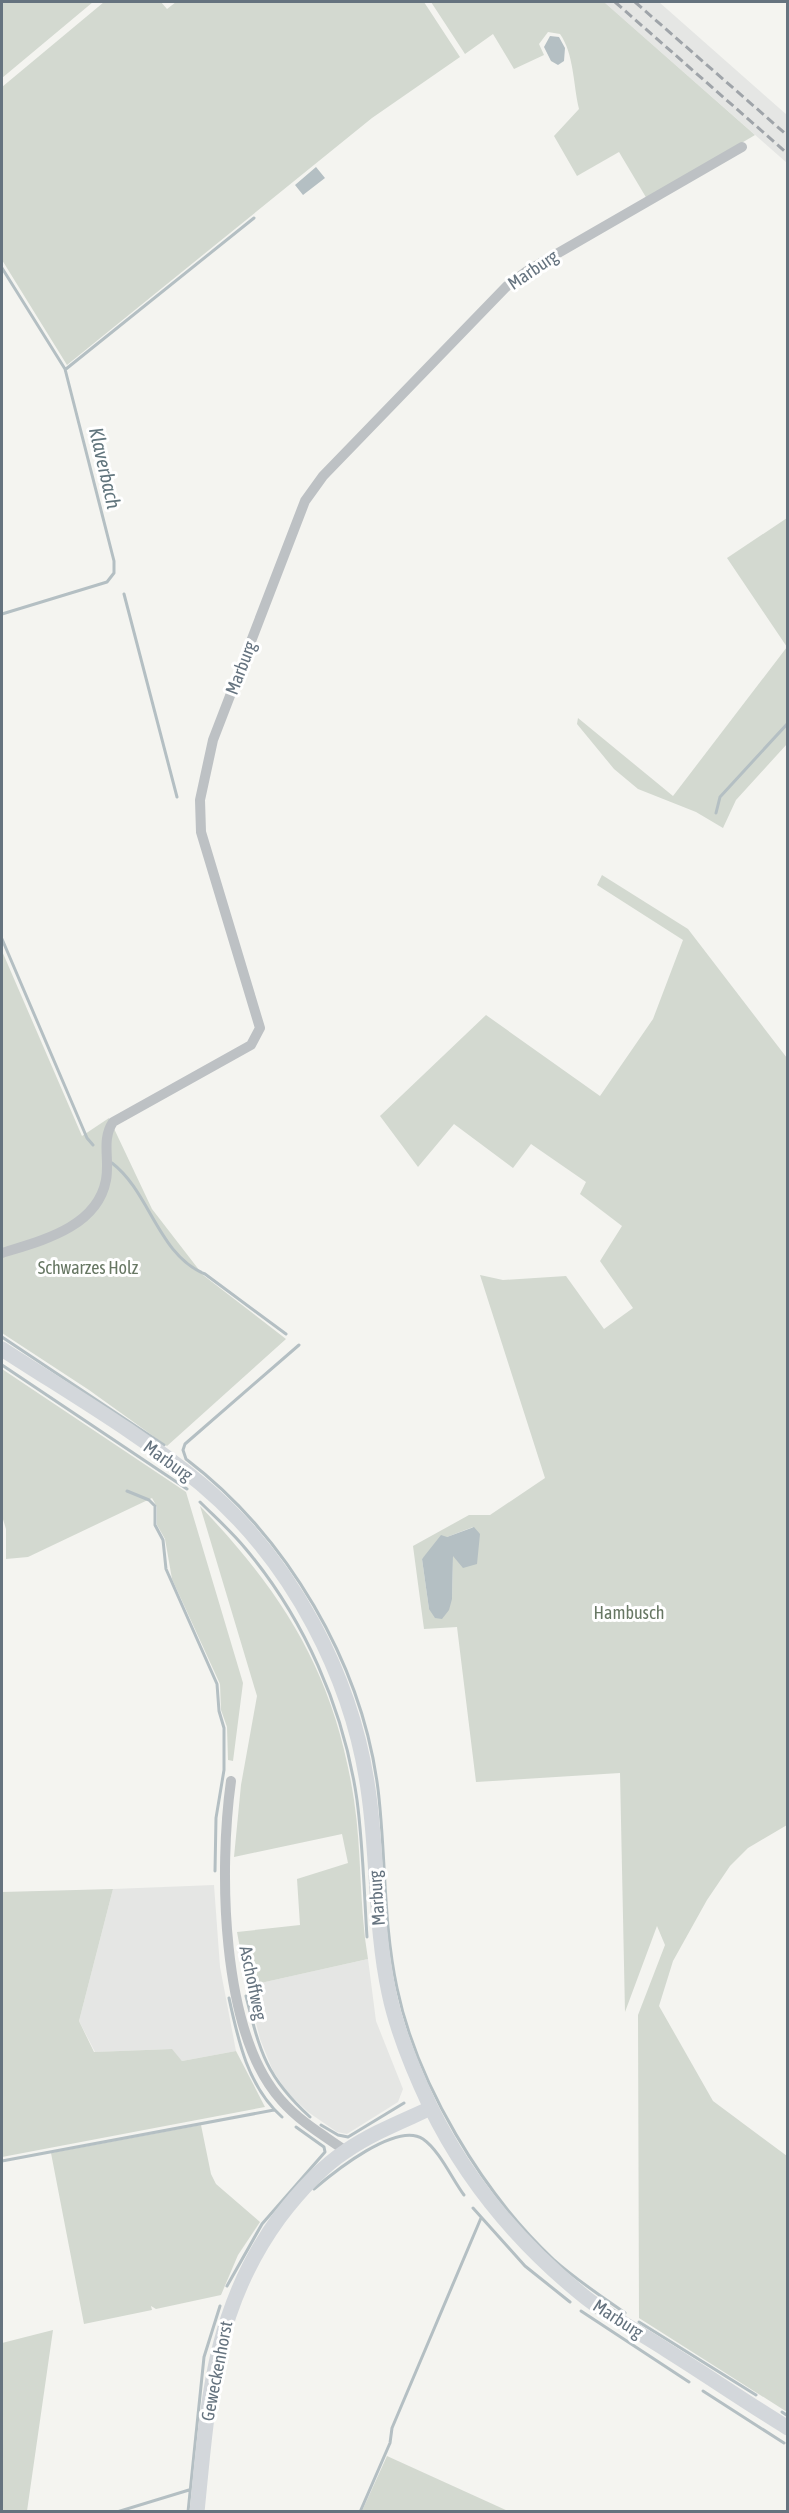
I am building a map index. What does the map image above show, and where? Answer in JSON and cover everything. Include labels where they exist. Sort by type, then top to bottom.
[{"type":"street","name":"Marburg","points":[[2,1253],[50,1238],[76,1224],[95,1204],[106,1181],[106,1133],[113,1122],[251,1045],[257,1036],[260,1028],[201,832],[200,800],[213,740],[305,501],[323,477],[507,286],[526,271],[742,147]]},
{"type":"street","name":"Marburg","points":[[2,1349],[165,1457],[209,1492],[252,1536],[285,1579],[313,1624],[338,1677],[354,1726],[369,1796],[380,1936],[389,1994],[405,2048],[432,2108],[489,2200],[517,2235],[583,2296],[788,2428]]},
{"type":"street","name":"Aschoffweg","points":[[231,1781],[226,1815],[224,1880],[229,1963],[250,2043],[263,2074],[280,2099],[302,2120],[346,2151]]},
{"type":"street","name":"Geweckenhorst","points":[[197,2511],[211,2386],[226,2319],[245,2273],[267,2235],[295,2197],[346,2151],[432,2108]]},
{"type":"shaded area","points":[[604,2],[659,2],[787,115],[787,163]]},
{"type":"shaded area","points":[[550,36],[559,37],[565,48],[564,61],[558,65],[551,61],[544,47]]},
{"type":"shaded area","points":[[316,167],[325,178],[303,195],[295,185]]},
{"type":"shaded area","points":[[474,1527],[480,1534],[477,1564],[463,1568],[453,1556],[452,1599],[449,1610],[442,1619],[435,1618],[429,1609],[422,1559],[441,1535],[447,1537]]},
{"type":"shaded area","points":[[214,1885],[220,1967],[236,2051],[182,2061],[171,2049],[95,2052],[79,2021],[113,1889]]},
{"type":"shaded area","points":[[368,1959],[376,2021],[403,2089],[398,2102],[347,2134],[337,2132],[308,2112],[288,2093],[273,2071],[260,2039],[247,1986]]},
{"type":"green space","points":[[2,2],[93,2],[2,78]]},
{"type":"green space","points":[[104,2],[161,2],[167,9],[176,2],[424,2],[460,57],[372,118],[67,365],[2,260],[2,87]]},
{"type":"green space","points":[[431,2],[604,2],[755,135],[647,199],[619,152],[577,176],[554,136],[579,109],[571,60],[560,34],[548,32],[539,44],[544,55],[514,69],[493,34],[465,54]]},
{"type":"green space","points":[[787,518],[787,647],[727,558]]},
{"type":"green space","points":[[787,647],[787,744],[736,800],[723,828],[696,812],[638,789],[614,769],[577,724],[578,718],[673,796]]},
{"type":"green space","name":"Hambusch","points":[[602,875],[688,929],[787,1058],[787,1825],[748,1848],[730,1866],[707,1900],[673,1961],[659,2006],[713,2101],[787,2156],[787,2412],[639,2318],[638,2015],[665,1945],[657,1926],[625,2012],[620,1773],[476,1782],[457,1627],[424,1629],[413,1546],[469,1515],[490,1515],[545,1478],[480,1275],[503,1280],[566,1276],[604,1329],[633,1308],[600,1261],[622,1226],[580,1194],[586,1182],[531,1144],[513,1168],[454,1124],[418,1167],[380,1116],[486,1015],[600,1096],[653,1019],[683,940],[597,885]],"holes":[[[473,1527],[453,1556],[452,1599],[429,1609],[422,1559],[447,1537]]]},
{"type":"green space","name":"Schwarzes Holz","points":[[2,951],[82,1136],[109,1118],[152,1209],[203,1275],[286,1339],[167,1446],[89,1390],[2,1333]]},
{"type":"green space","points":[[2,1369],[186,1492],[243,1683],[233,1761],[228,1760],[227,1727],[221,1710],[220,1684],[172,1579],[165,1539],[157,1525],[157,1507],[152,1498],[28,1557],[6,1559],[6,1529],[2,1516]]},
{"type":"green space","points":[[200,1506],[257,1572],[281,1605],[302,1640],[334,1714],[354,1800],[368,1959],[247,1986],[237,1932],[300,1925],[297,1879],[348,1863],[342,1834],[234,1857],[241,1785],[257,1696]]},
{"type":"green space","points":[[113,1889],[79,2021],[94,2052],[172,2049],[182,2061],[236,2051],[265,2107],[2,2157],[2,1892]]},
{"type":"green space","points":[[201,2125],[211,2174],[216,2184],[260,2222],[238,2255],[221,2295],[156,2309],[151,2306],[152,2310],[84,2324],[51,2153]]},
{"type":"green space","points":[[53,2330],[27,2511],[2,2511],[2,2343]]},
{"type":"green space","points":[[387,2456],[508,2511],[362,2511]]},
{"type":"waterway","points":[[66,369],[254,218]]},
{"type":"waterway","name":"Klaverbach","points":[[2,268],[65,369],[114,561],[114,573],[107,582],[2,614]]},
{"type":"waterway","points":[[124,594],[177,797]]},
{"type":"waterway","points":[[716,813],[720,797],[788,723]]},
{"type":"waterway","points":[[2,939],[87,1138],[93,1145]]},
{"type":"waterway","points":[[112,1163],[136,1190],[176,1253],[189,1265],[205,1274],[286,1334]]},
{"type":"waterway","points":[[2,1337],[164,1445]]},
{"type":"waterway","points":[[299,1345],[185,1444],[183,1450],[186,1459],[223,1490],[256,1525],[287,1564],[314,1606],[337,1650],[355,1695],[369,1742],[378,1789],[389,1939],[397,1988],[420,2061],[436,2098],[478,2169],[501,2202],[527,2232],[561,2266],[625,2313]]},
{"type":"waterway","points":[[2,1365],[187,1489]]},
{"type":"waterway","points":[[127,1491],[149,1500],[155,1506],[155,1525],[163,1540],[166,1569],[217,1684],[219,1711],[224,1728],[224,1770],[216,1818],[215,1871]]},
{"type":"waterway","points":[[200,1502],[245,1548],[286,1604],[318,1666],[331,1699],[351,1766],[357,1800],[367,1937]]},
{"type":"waterway","points":[[246,1996],[267,2063],[283,2089],[310,2117]]},
{"type":"waterway","points":[[229,1998],[246,2062],[261,2092],[282,2117]]},
{"type":"waterway","points":[[321,2125],[338,2135],[348,2137],[404,2103]]},
{"type":"waterway","points":[[2,2161],[274,2110]]},
{"type":"waterway","points":[[227,2286],[262,2224],[325,2152],[324,2147],[296,2127]]},
{"type":"waterway","points":[[314,2189],[350,2161],[382,2142],[412,2135],[429,2144],[464,2195]]},
{"type":"waterway","points":[[473,2208],[525,2266],[570,2302]]},
{"type":"waterway","points":[[360,2512],[390,2443],[392,2428],[481,2218]]},
{"type":"waterway","points":[[188,2512],[204,2357],[220,2306]]},
{"type":"waterway","points":[[581,2311],[689,2382]]},
{"type":"waterway","points":[[639,2322],[756,2395]]},
{"type":"waterway","points":[[703,2391],[784,2443]]},
{"type":"waterway","points":[[782,2412],[788,2416]]},
{"type":"waterway","points":[[117,2512],[189,2490]]},
{"type":"railway","points":[[615,2],[788,154]]},
{"type":"railway","points":[[635,2],[788,136]]}]
